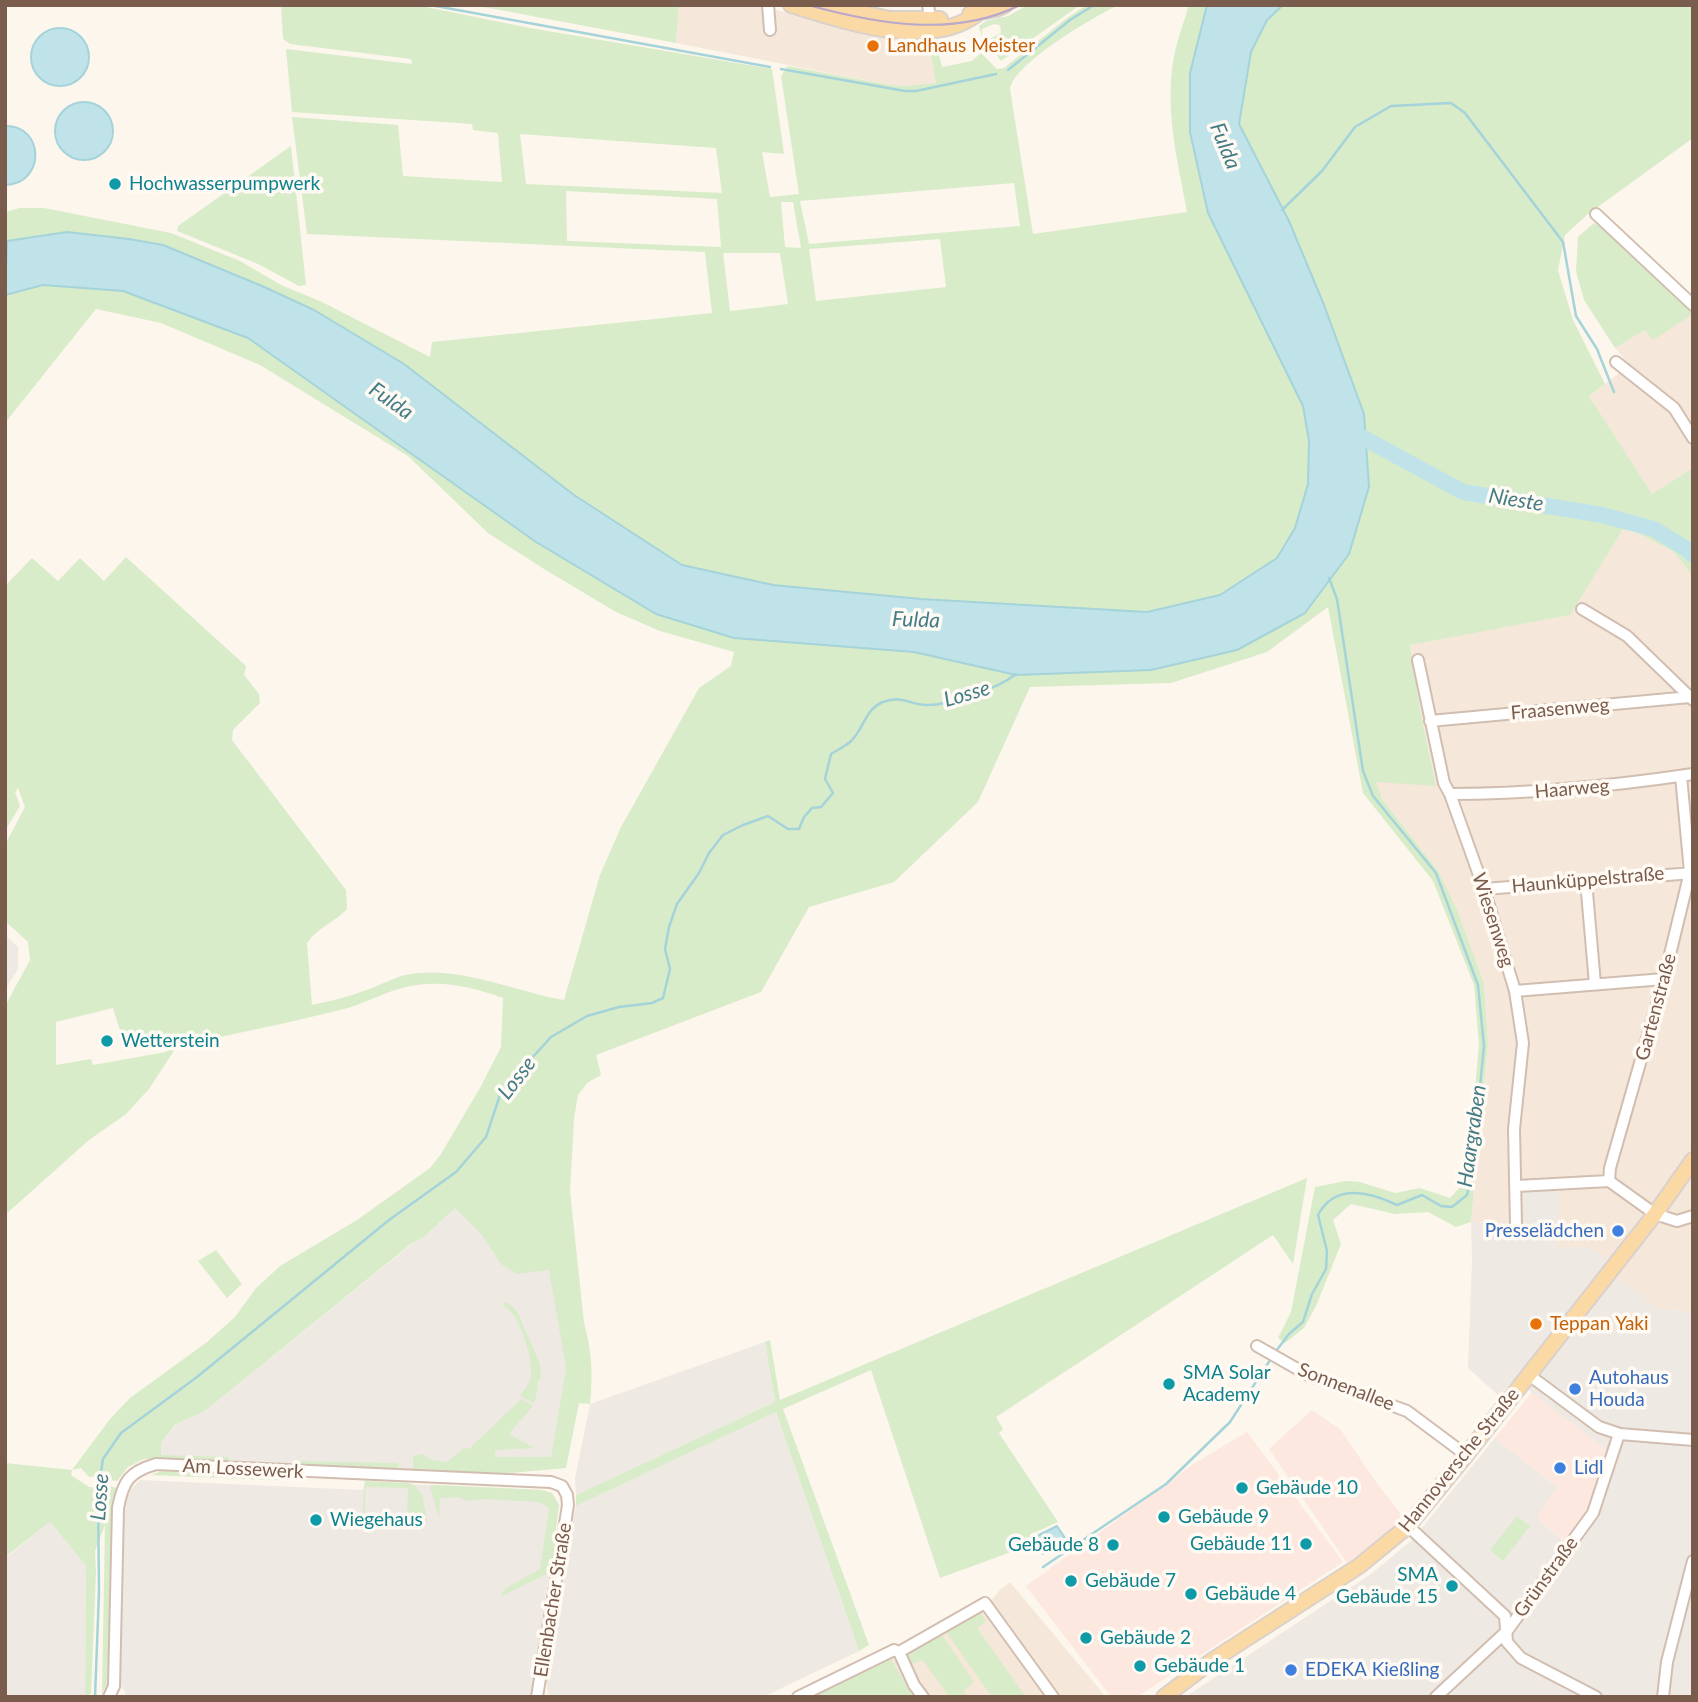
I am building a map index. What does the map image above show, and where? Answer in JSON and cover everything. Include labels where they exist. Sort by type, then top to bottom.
[{"type":"main road","points":[[791,5],[856,24],[899,30],[956,26],[977,14]]},
{"type":"main road","points":[[824,5],[873,16],[909,20],[977,14],[1006,5]]},
{"type":"main road","name":"Hannoversche Straße","points":[[1164,1697],[1213,1660],[1359,1566],[1408,1526],[1655,1214],[1693,1160]]},
{"type":"street","points":[[768,5],[770,30]]},
{"type":"street","points":[[1596,214],[1693,304]]},
{"type":"street","points":[[1616,362],[1674,408],[1693,438]]},
{"type":"street","points":[[1582,609],[1627,636],[1691,698]]},
{"type":"street","name":"Wiesenweg","points":[[1418,660],[1444,783],[1484,889],[1515,991],[1523,1044],[1514,1129],[1516,1225]]},
{"type":"street","name":"Fraasenweg","points":[[1430,722],[1691,698]]},
{"type":"street","name":"Haarweg","points":[[1450,794],[1514,794],[1596,788],[1687,775]]},
{"type":"street","name":"Gartenstraße","points":[[1609,1181],[1610,1168],[1692,872],[1687,775]]},
{"type":"street","name":"Haunküppelstraße","points":[[1484,889],[1692,872]]},
{"type":"street","points":[[1586,881],[1595,984]]},
{"type":"street","points":[[1515,991],[1664,979]]},
{"type":"street","points":[[1517,1186],[1609,1181],[1655,1214],[1677,1221],[1693,1216]]},
{"type":"street","name":"Sonnenallee","points":[[1261,1348],[1308,1376],[1407,1411],[1466,1455]]},
{"type":"street","points":[[1529,1375],[1599,1427],[1619,1434],[1693,1440]]},
{"type":"street","name":"Grünstraße","points":[[1436,1697],[1507,1632],[1593,1513],[1619,1434]]},
{"type":"street","name":"Am Lossewerk","points":[[109,1697],[114,1686],[118,1508],[123,1486],[140,1468],[156,1464],[551,1482],[562,1486],[568,1505]]},
{"type":"street","name":"Ellenbacher Straße","points":[[538,1696],[568,1505]]},
{"type":"street","points":[[1408,1526],[1505,1616],[1507,1642],[1521,1658],[1596,1697]]},
{"type":"street","points":[[1663,1697],[1667,1662],[1693,1560]]},
{"type":"street","points":[[899,1652],[985,1603],[1053,1697]]},
{"type":"street","points":[[798,1697],[894,1650],[899,1652],[923,1697]]},
{"type":"shaded area","points":[[679,5],[760,5],[837,28],[896,40],[928,38],[937,83],[890,85],[676,43]]},
{"type":"shaded area","points":[[1693,314],[1693,468],[1652,495],[1589,396],[1630,365],[1615,348],[1645,330],[1654,339]]},
{"type":"shaded area","points":[[1625,526],[1674,552],[1693,577],[1693,1312],[1659,1309],[1613,1275],[1556,1247],[1558,1189],[1520,1224],[1471,1222],[1488,1043],[1484,983],[1458,912],[1439,872],[1382,799],[1375,781],[1436,785],[1410,644],[1569,615]]},
{"type":"shaded area","points":[[5,935],[18,947],[18,969],[5,990]]},
{"type":"shaded area","points":[[1559,1189],[1556,1247],[1589,1247],[1606,1259],[1613,1275],[1659,1309],[1693,1312],[1693,1697],[1185,1697],[1371,1574],[1412,1540],[1495,1438],[1557,1487],[1537,1518],[1566,1544],[1591,1513],[1605,1475],[1606,1449],[1514,1379],[1499,1396],[1468,1368],[1471,1222],[1520,1224],[1523,1190]]},
{"type":"shaded area","points":[[455,1208],[566,1245],[566,1468],[497,1474],[157,1456],[161,1443],[176,1425],[205,1411],[424,1237]]},
{"type":"shaded area","points":[[765,1342],[775,1402],[576,1495],[575,1478],[590,1404]]},
{"type":"shaded area","points":[[1532,1392],[1606,1449],[1605,1475],[1591,1513],[1567,1544],[1536,1518],[1557,1487],[1495,1438]]},
{"type":"shaded area","points":[[1312,1410],[1341,1430],[1404,1518],[1385,1536],[1347,1563],[1269,1449]]},
{"type":"shaded area","points":[[776,1412],[859,1651],[763,1697],[549,1697],[545,1678],[569,1531],[576,1506]]},
{"type":"shaded area","points":[[1247,1432],[1343,1562],[1137,1697],[1111,1697],[1026,1586],[1195,1463]]},
{"type":"shaded area","points":[[140,1480],[363,1490],[364,1483],[433,1485],[542,1490],[552,1493],[559,1505],[531,1697],[125,1697],[125,1690],[120,1687],[124,1505],[131,1489]]},
{"type":"shaded area","points":[[50,1522],[86,1566],[85,1696],[5,1697],[5,1558]]},
{"type":"shaded area","points":[[1010,1582],[1106,1697],[808,1697],[985,1608]]},
{"type":"green space","points":[[281,5],[416,5],[530,28],[772,69],[784,154],[762,152],[770,197],[799,194],[781,76],[788,66],[890,85],[936,83],[928,38],[935,39],[942,67],[972,61],[981,53],[997,69],[1004,68],[1087,5],[1118,5],[1074,30],[1040,54],[1015,78],[1010,89],[1033,234],[1187,212],[1173,135],[1171,77],[1175,51],[1189,5],[1207,5],[1190,73],[1190,132],[1208,213],[1303,406],[1309,441],[1308,484],[1295,528],[1277,558],[1220,595],[1147,612],[921,599],[773,585],[682,565],[574,495],[314,310],[163,245],[67,232],[5,241],[5,212],[20,208],[44,208],[171,233],[240,261],[281,285],[320,301],[430,357],[432,342],[712,313],[705,252],[307,234],[292,117],[398,125],[403,176],[502,182],[498,133],[473,130],[472,124],[292,112],[286,49],[412,64],[411,59],[290,44],[283,39]],"holes":[[[520,134],[716,148],[722,193],[526,184]],[[1014,183],[1020,226],[809,244],[800,201]],[[566,191],[717,199],[721,247],[567,241]],[[781,202],[793,202],[801,248],[785,247]],[[940,239],[946,287],[816,301],[809,249]],[[723,253],[780,253],[788,304],[730,311]]]},
{"type":"green space","points":[[473,5],[679,5],[676,43]]},
{"type":"green space","points":[[1028,5],[1080,5],[1001,61],[986,41],[1001,33],[1000,25],[994,24],[982,29],[982,37],[979,26],[986,21],[1008,16]]},
{"type":"green space","points":[[1283,5],[1693,5],[1693,138],[1588,214],[1565,235],[1558,270],[1573,320],[1605,384],[1589,396],[1652,494],[1693,468],[1693,577],[1674,552],[1625,526],[1570,615],[1410,645],[1436,786],[1376,782],[1382,799],[1439,872],[1458,912],[1484,983],[1488,1043],[1471,1222],[1456,1227],[1428,1212],[1395,1214],[1351,1204],[1333,1220],[1341,1244],[1316,1306],[1304,1328],[1285,1343],[1278,1338],[1291,1312],[1315,1187],[1346,1181],[1360,1182],[1395,1193],[1420,1188],[1450,1198],[1467,1180],[1479,1044],[1474,985],[1433,881],[1363,793],[1328,607],[1267,652],[1171,683],[1030,687],[978,802],[894,882],[809,907],[761,992],[596,1055],[601,1075],[587,1083],[578,1095],[570,1191],[584,1323],[590,1353],[591,1394],[590,1404],[579,1403],[566,1468],[497,1474],[413,1469],[413,1456],[423,1454],[432,1460],[447,1462],[464,1448],[469,1449],[521,1399],[533,1406],[509,1434],[534,1448],[495,1450],[495,1457],[551,1457],[566,1368],[549,1270],[517,1274],[501,1264],[482,1235],[455,1208],[424,1237],[411,1244],[205,1411],[175,1425],[161,1443],[161,1455],[229,1457],[229,1462],[144,1459],[128,1467],[117,1481],[109,1480],[110,1475],[89,1477],[81,1468],[72,1470],[110,1419],[130,1398],[207,1342],[235,1317],[256,1288],[280,1266],[357,1220],[430,1168],[480,1088],[501,1047],[503,998],[452,985],[425,984],[392,991],[344,1009],[177,1046],[149,1089],[126,1114],[89,1140],[5,1215],[5,1006],[30,960],[28,942],[5,921],[5,845],[25,807],[18,788],[15,792],[20,806],[5,831],[5,586],[32,558],[58,581],[80,558],[104,581],[126,557],[246,666],[244,675],[259,694],[260,703],[233,730],[232,740],[346,890],[347,909],[307,943],[312,1005],[355,994],[405,975],[425,973],[465,976],[564,1000],[600,875],[621,827],[699,688],[731,666],[734,652],[660,631],[616,612],[488,533],[408,456],[260,365],[161,323],[96,309],[5,423],[5,295],[43,285],[123,291],[248,338],[536,542],[656,614],[734,638],[914,652],[1016,675],[1151,670],[1369,487],[1364,414],[1324,305],[1289,221],[1239,124],[1251,53],[1267,20]],"holes":[[[113,1008],[125,1047],[171,1038],[173,1042],[166,1052],[93,1065],[91,1059],[56,1065],[56,1022]]]},
{"type":"green space","points":[[291,146],[306,285],[299,286],[258,264],[177,231],[178,226]]},
{"type":"green space","points":[[1594,223],[1693,314],[1653,340],[1645,330],[1615,348],[1584,300],[1576,271],[1578,237]]},
{"type":"green space","points":[[1307,1178],[1293,1264],[1273,1235],[996,1417],[1003,1429],[999,1433],[1058,1522],[1031,1534],[1033,1544],[940,1578],[871,1370],[783,1409],[869,1645],[859,1651],[776,1412],[576,1506],[576,1495],[775,1402],[765,1342],[770,1340],[780,1400]]},
{"type":"green space","points":[[216,1250],[242,1284],[227,1298],[198,1261]]},
{"type":"green space","points":[[505,1302],[519,1315],[538,1360],[541,1379],[538,1380],[534,1403],[520,1396],[530,1379],[530,1359],[520,1327],[509,1310],[503,1306]]},
{"type":"green space","points":[[294,1461],[400,1464],[394,1471],[296,1465]]},
{"type":"green space","points":[[5,1463],[72,1470],[71,1475],[89,1487],[117,1488],[113,1514],[110,1653],[107,1684],[102,1694],[105,1525],[95,1551],[91,1694],[85,1696],[86,1566],[50,1522],[5,1557]]},
{"type":"green space","points":[[162,1471],[296,1477],[298,1479],[151,1475]]},
{"type":"green space","points":[[365,1481],[409,1483],[416,1486],[422,1493],[427,1521],[407,1525],[408,1488],[366,1487],[362,1522]]},
{"type":"green space","points":[[430,1486],[542,1490],[552,1493],[559,1505],[551,1572],[500,1597],[506,1588],[540,1569],[549,1508],[539,1502],[440,1498],[439,1519]]},
{"type":"green space","points":[[1517,1516],[1530,1526],[1503,1561],[1490,1550]]},
{"type":"green space","points":[[980,1612],[986,1621],[977,1628],[1026,1697],[992,1697],[946,1632]]},
{"type":"green space","points":[[943,1636],[974,1682],[963,1691],[967,1697],[949,1697],[923,1660],[912,1664],[906,1652]]},
{"type":"green space","points":[[891,1659],[913,1697],[813,1697]]},
{"type":"water","name":"Fulda","points":[[1207,5],[1283,5],[1267,20],[1251,52],[1239,124],[1289,221],[1324,305],[1364,414],[1369,487],[1349,554],[1305,613],[1237,650],[1151,670],[1016,675],[914,652],[734,638],[656,614],[536,542],[248,338],[123,291],[43,285],[5,295],[7,241],[67,232],[163,245],[314,310],[404,364],[574,495],[682,565],[773,585],[921,599],[1147,612],[1220,595],[1277,558],[1295,528],[1308,484],[1309,441],[1303,406],[1208,213],[1190,132],[1190,73]]},
{"type":"water","points":[[54,28],[66,28],[76,32],[85,41],[89,63],[81,78],[66,86],[54,86],[44,82],[35,73],[31,63],[31,51],[35,41],[44,32]]},
{"type":"water","points":[[78,102],[90,102],[105,110],[113,125],[113,137],[105,152],[90,160],[78,160],[63,152],[55,137],[55,125],[63,110]]},
{"type":"water","points":[[5,126],[18,128],[28,135],[35,155],[34,166],[28,175],[18,182],[5,185]]},
{"type":"water","points":[[1057,1526],[1065,1538],[1043,1554],[1037,1536]]},
{"type":"waterway","points":[[430,5],[770,67]]},
{"type":"waterway","points":[[1008,70],[1070,20],[1094,5]]},
{"type":"waterway","points":[[781,69],[905,91],[996,74]]},
{"type":"waterway","points":[[1282,210],[1322,171],[1355,127],[1391,106],[1451,103],[1465,113],[1563,242],[1576,316],[1597,349],[1614,392]]},
{"type":"waterway","name":"Nieste","points":[[1349,430],[1463,492],[1602,515],[1654,529],[1693,555]]},
{"type":"waterway","name":"Haargraben","points":[[1276,1351],[1303,1322],[1312,1294],[1326,1269],[1327,1251],[1318,1215],[1325,1205],[1343,1194],[1354,1193],[1397,1205],[1422,1195],[1441,1206],[1452,1207],[1467,1195],[1471,1179],[1484,1046],[1478,985],[1436,873],[1373,796],[1363,771],[1337,599],[1329,578]]},
{"type":"waterway","name":"Losse","points":[[95,1697],[99,1592],[98,1490],[103,1459],[121,1433],[197,1377],[389,1220],[456,1172],[486,1137],[501,1092],[551,1037],[587,1016],[619,1007],[652,1003],[663,998],[670,969],[665,949],[677,904],[723,835],[768,816],[788,829],[799,829],[812,808],[821,807],[833,793],[825,779],[831,754],[850,742],[872,710],[883,702],[896,699],[925,705],[947,703],[985,691],[1016,674]]},
{"type":"waterway","name":"Haargraben","points":[[1043,1567],[1166,1484],[1230,1422],[1272,1357]]},
{"type":"tram line","points":[[808,5],[861,18],[942,25],[969,22],[1020,5]]},
{"type":"place","name":"Landhaus Meister","points":[[873,46]]},
{"type":"place","name":"Hochwasserpumpwerk","points":[[115,184]]},
{"type":"place","name":"Wetterstein","points":[[107,1041]]},
{"type":"place","name":"Presselädchen","points":[[1618,1231]]},
{"type":"place","name":"Teppan Yaki","points":[[1536,1324]]},
{"type":"place","name":"SMA Solar Academy","points":[[1169,1384]]},
{"type":"place","name":"Autohaus Houda","points":[[1575,1389]]},
{"type":"place","name":"Lidl","points":[[1560,1468]]},
{"type":"place","name":"Gebäude 10","points":[[1242,1488]]},
{"type":"place","name":"Gebäude 9","points":[[1164,1517]]},
{"type":"place","name":"Wiegehaus","points":[[316,1520]]},
{"type":"place","name":"Gebäude 11","points":[[1306,1544]]},
{"type":"place","name":"Gebäude 8","points":[[1113,1545]]},
{"type":"place","name":"Gebäude 7","points":[[1071,1581]]},
{"type":"place","name":"SMA Gebäude 15","points":[[1452,1586]]},
{"type":"place","name":"Gebäude 4","points":[[1191,1594]]},
{"type":"place","name":"Gebäude 2","points":[[1086,1638]]},
{"type":"place","name":"Gebäude 1","points":[[1140,1666]]},
{"type":"place","name":"EDEKA Kießling","points":[[1291,1670]]}]
